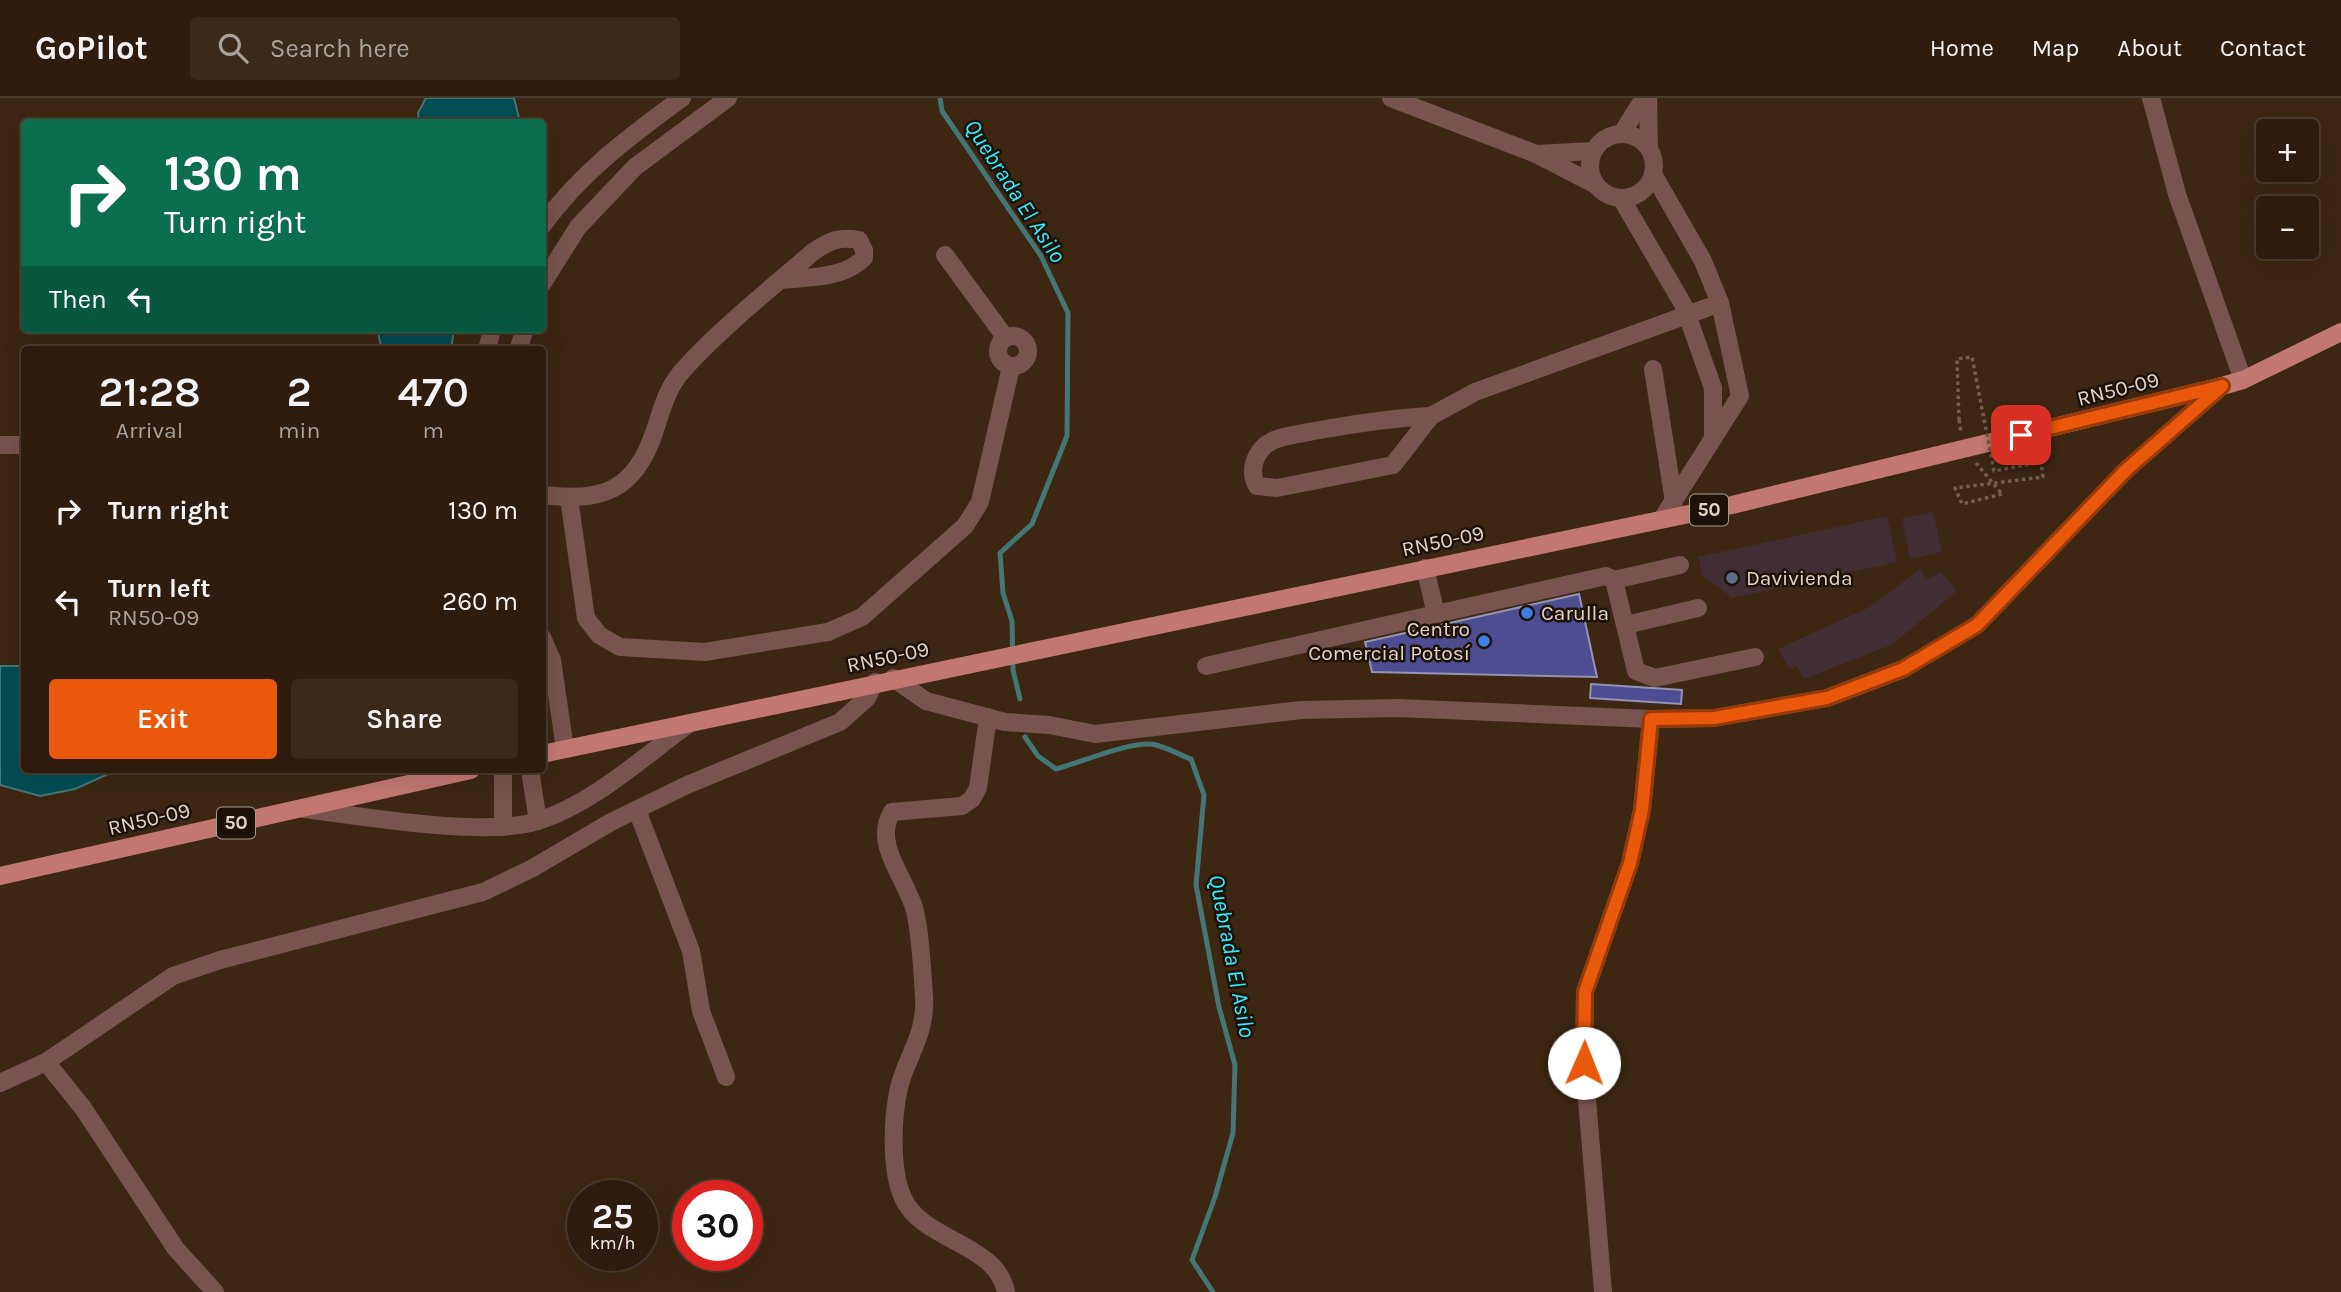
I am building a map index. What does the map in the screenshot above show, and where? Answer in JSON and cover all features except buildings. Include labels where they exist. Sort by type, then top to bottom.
[{"type":"main road","name":"RN50-09","points":[[546,753],[893,678],[1064,645],[1662,519],[2091,420],[2243,380],[2341,332]]},
{"type":"main road","name":"RN50-09","points":[[0,876],[458,773]]},
{"type":"street","points":[[546,221],[609,152],[682,98]]},
{"type":"street","points":[[546,278],[578,227],[635,167],[728,98]]},
{"type":"street","points":[[1391,98],[1536,154],[1596,185],[1607,195],[1621,198],[1641,192],[1653,174],[1654,162],[1648,148],[1646,98]]},
{"type":"street","points":[[1622,133],[1646,98]]},
{"type":"street","points":[[2151,98],[2177,194],[2243,380]]},
{"type":"street","points":[[1596,185],[1590,172],[1593,151],[1608,136],[1622,133],[1634,136],[1648,148]]},
{"type":"street","points":[[1536,154],[1593,151]]},
{"type":"street","points":[[1653,174],[1703,261],[1720,303],[1740,396],[1713,434],[1662,519]]},
{"type":"street","points":[[1621,198],[1688,317],[1713,388],[1713,434]]},
{"type":"street","points":[[569,498],[586,618],[599,635],[620,647],[705,652],[828,632],[862,617],[965,526],[980,502],[1011,367],[998,356],[998,345],[1005,337],[945,255]]},
{"type":"street","points":[[546,495],[569,498],[601,495],[625,481],[645,458],[668,389],[681,372],[710,342],[781,280]]},
{"type":"street","points":[[1431,416],[1384,419],[1284,437],[1261,450],[1253,467],[1253,480],[1258,486],[1278,488],[1393,465],[1431,416],[1475,392],[1538,367],[1688,317],[1720,303]]},
{"type":"street","points":[[1653,369],[1674,502]]},
{"type":"street","points":[[893,678],[907,691],[926,701],[988,717],[1095,734],[1301,710],[1399,708],[1651,719],[1714,718],[1827,698],[1903,669],[1977,625],[2126,470],[2222,386]]},
{"type":"street","points":[[0,445],[21,445]]},
{"type":"street","points":[[1206,666],[1606,576],[1614,580],[1680,565]]},
{"type":"street","points":[[1425,568],[1436,614]]},
{"type":"street","points":[[1614,580],[1636,671],[1645,677],[1655,678],[1755,657]]},
{"type":"street","points":[[1626,625],[1698,608]]},
{"type":"street","points":[[546,646],[552,660],[565,749]]},
{"type":"street","points":[[0,1083],[46,1062],[173,976],[220,960],[483,892],[637,810],[841,722],[867,698],[875,682]]},
{"type":"street","points":[[988,717],[978,788],[972,799],[962,806],[892,812],[885,833],[888,848],[915,911],[925,1013],[921,1034],[905,1070],[894,1111],[897,1175],[902,1196],[921,1220],[988,1263],[999,1275],[1006,1292]]},
{"type":"street","points":[[1603,1292],[1584,1063],[1585,992],[1630,863],[1642,810],[1651,719]]},
{"type":"street","points":[[301,808],[428,823],[503,827],[538,821],[603,786],[690,723]]},
{"type":"street","points":[[503,773],[503,827]]},
{"type":"street","points":[[530,773],[538,821]]},
{"type":"street","points":[[637,810],[691,951],[701,1011],[726,1077]]},
{"type":"street","points":[[46,1062],[83,1108],[176,1249],[215,1292]]},
{"type":"path","points":[[1959,420],[1957,359],[1972,357],[1994,471],[2041,462],[2043,477],[1955,488],[1962,504],[2002,494]]},
{"type":"shaded area","points":[[1933,512],[1942,552],[1910,559],[1902,518]]},
{"type":"shaded area","points":[[1887,516],[1897,562],[1732,598],[1702,575],[1698,557]]},
{"type":"shaded area","points":[[1920,569],[1927,580],[1941,572],[1957,591],[1891,645],[1804,679],[1797,666],[1789,669],[1778,649],[1870,607]]},
{"type":"water","points":[[426,98],[514,98],[519,119],[419,119],[418,113]]},
{"type":"water","points":[[378,333],[453,333],[452,346],[381,346]]},
{"type":"water","points":[[0,666],[21,666],[21,773],[110,773],[75,789],[40,796],[0,785]]},
{"type":"waterway","name":"Quebrada El Asilo","points":[[940,98],[942,111],[1041,256],[1068,313],[1067,436],[1032,524],[1000,553],[1003,593],[1012,621],[1013,670],[1020,699]]},
{"type":"waterway","name":"Quebrada El Asilo","points":[[1025,737],[1038,756],[1056,769],[1134,745],[1160,746],[1191,759],[1204,795],[1196,885],[1219,1007],[1235,1065],[1233,1133],[1215,1197],[1192,1260],[1213,1292]]},
{"type":"place","name":"Davivienda","points":[[1732,578]]},
{"type":"place","name":"Carulla","points":[[1527,613]]},
{"type":"place","name":"Centro Comercial Potosí","points":[[1484,641]]},
{"type":"route","points":[[1584,1063],[1585,992],[1630,863],[1644,797],[1651,719],[1714,718],[1827,698],[1903,669],[1977,625],[2126,470],[2222,386],[2021,435]]}]
